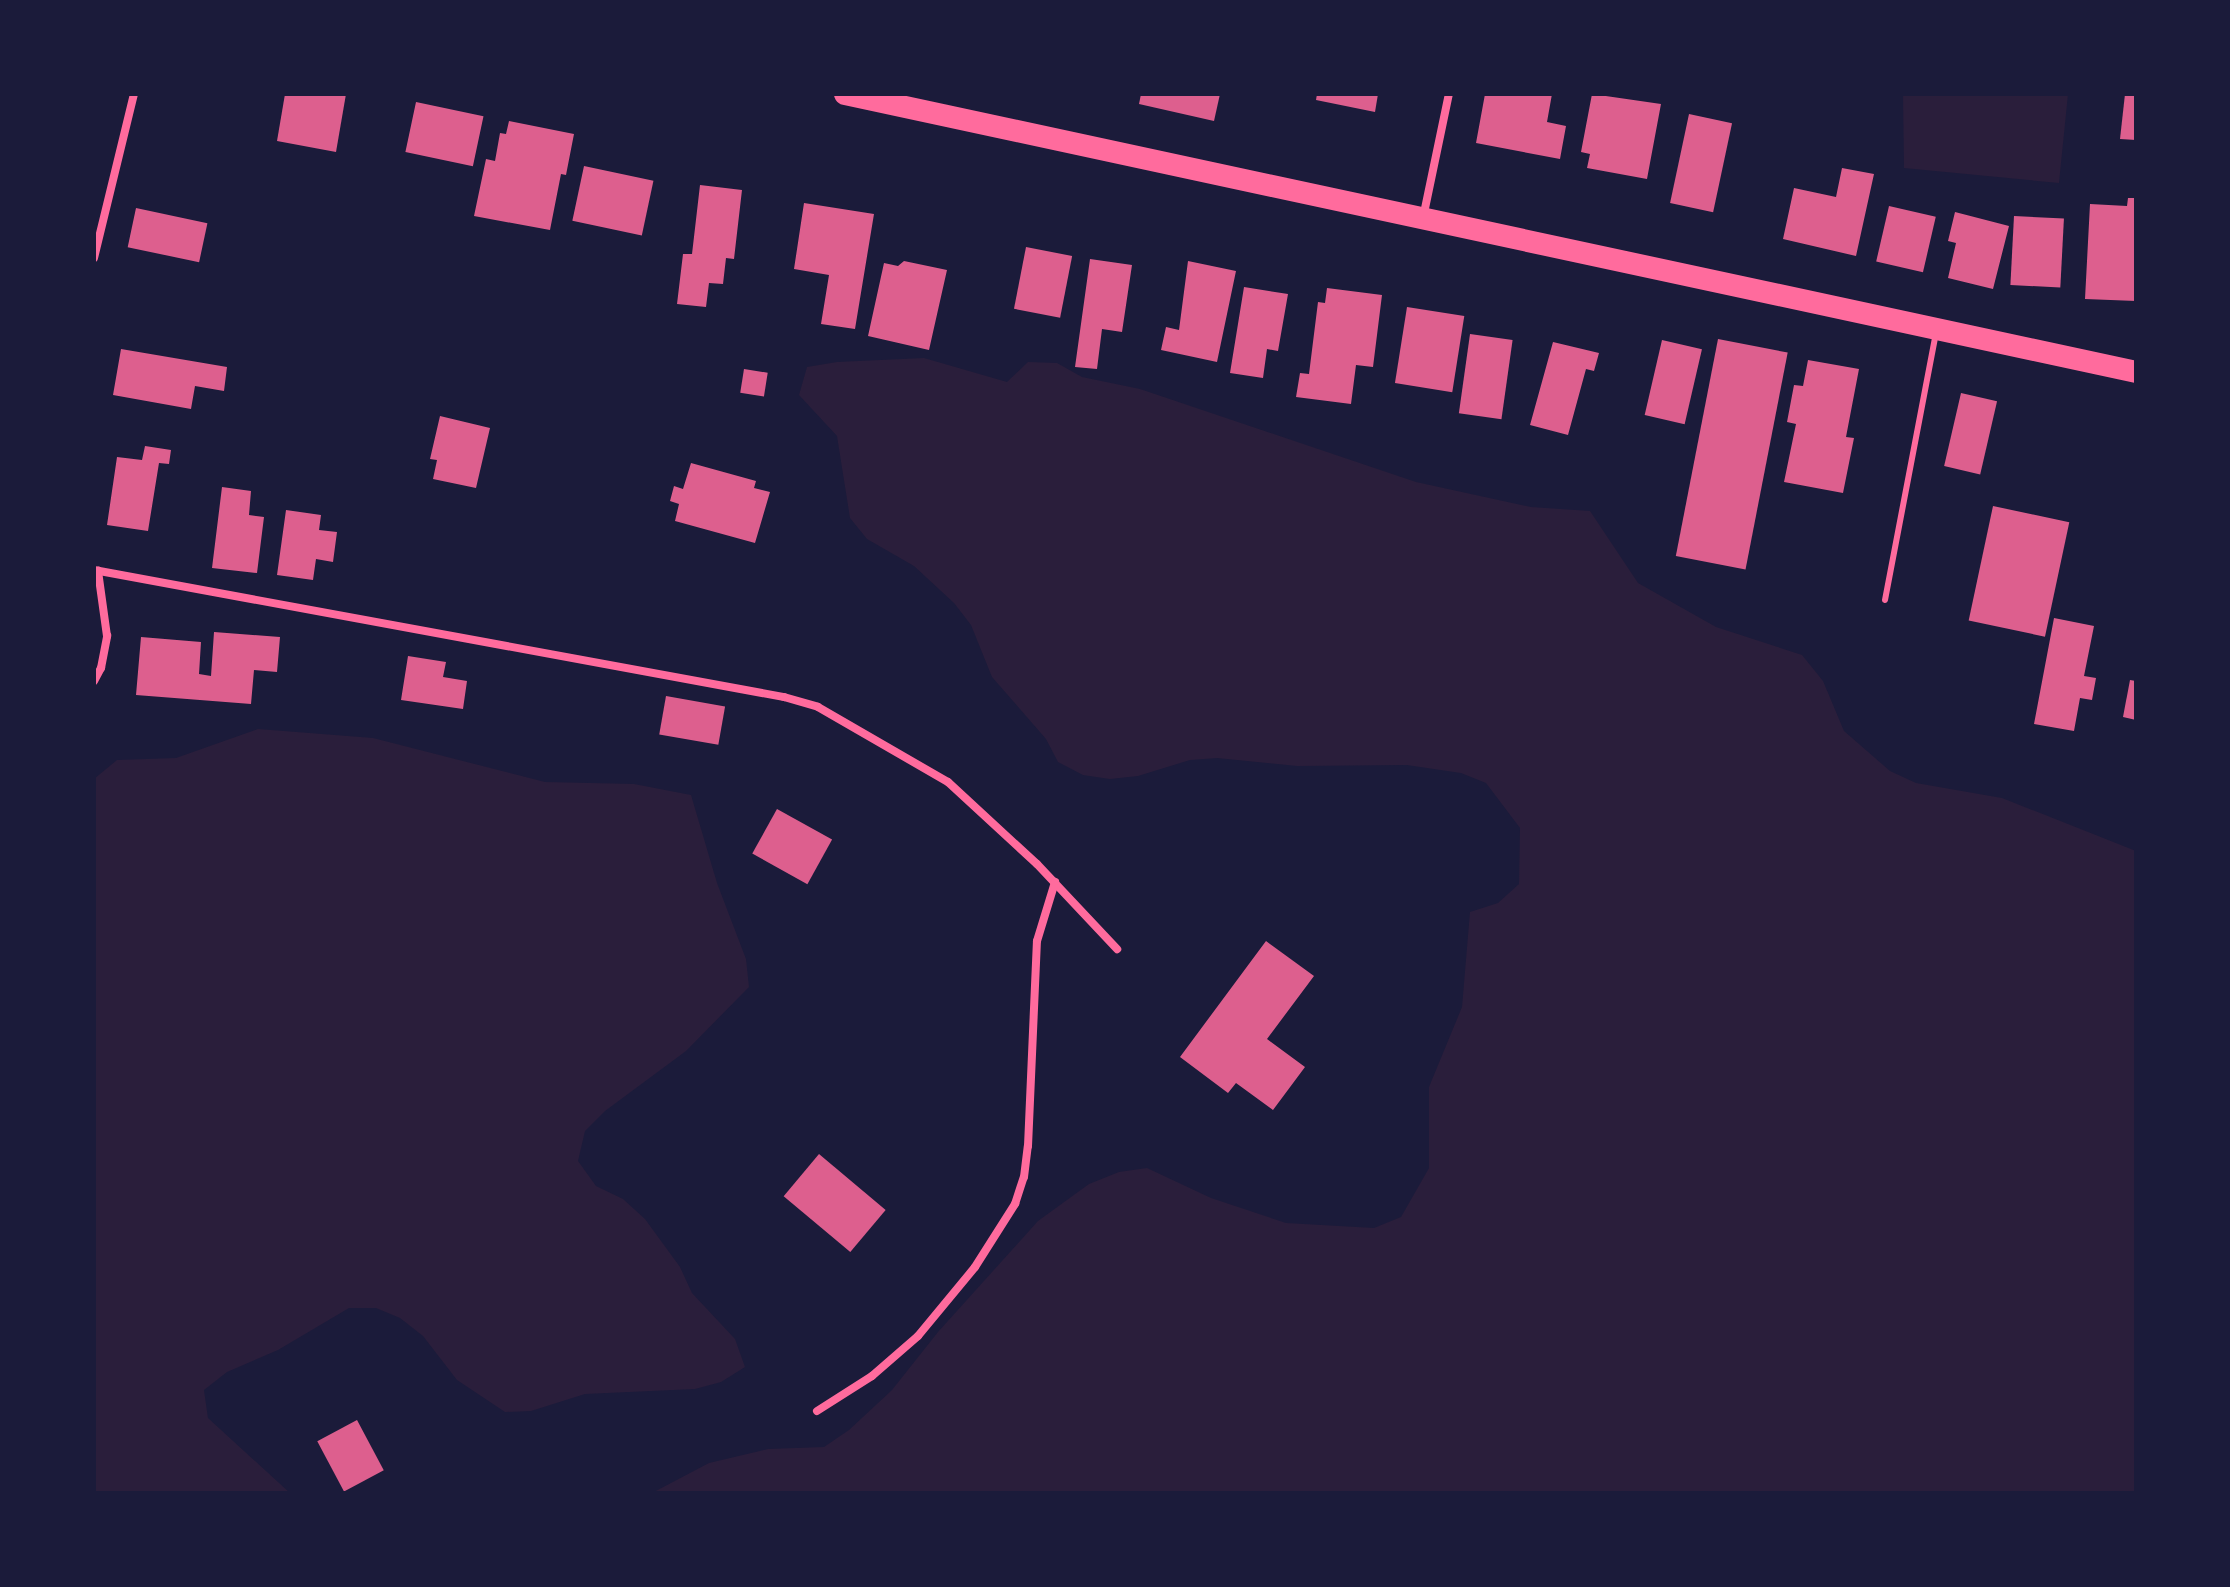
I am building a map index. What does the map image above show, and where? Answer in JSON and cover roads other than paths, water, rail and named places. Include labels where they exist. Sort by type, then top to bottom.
[{"type":"highway","points":[[845,94],[887,98],[1423,219],[2136,372]]},
{"type":"street","points":[[94,258],[134,94]]},
{"type":"street","points":[[1423,219],[1449,94]]},
{"type":"street","points":[[94,681],[105,654],[107,636],[96,570],[803,701],[861,729],[948,782],[1055,882],[1117,949]]},
{"type":"street","points":[[817,1411],[872,1376],[926,1328],[975,1267],[1015,1204],[1024,1177],[1028,1146],[1037,941],[1055,882]]},
{"type":"lane","points":[[1885,600],[1937,329]]}]
